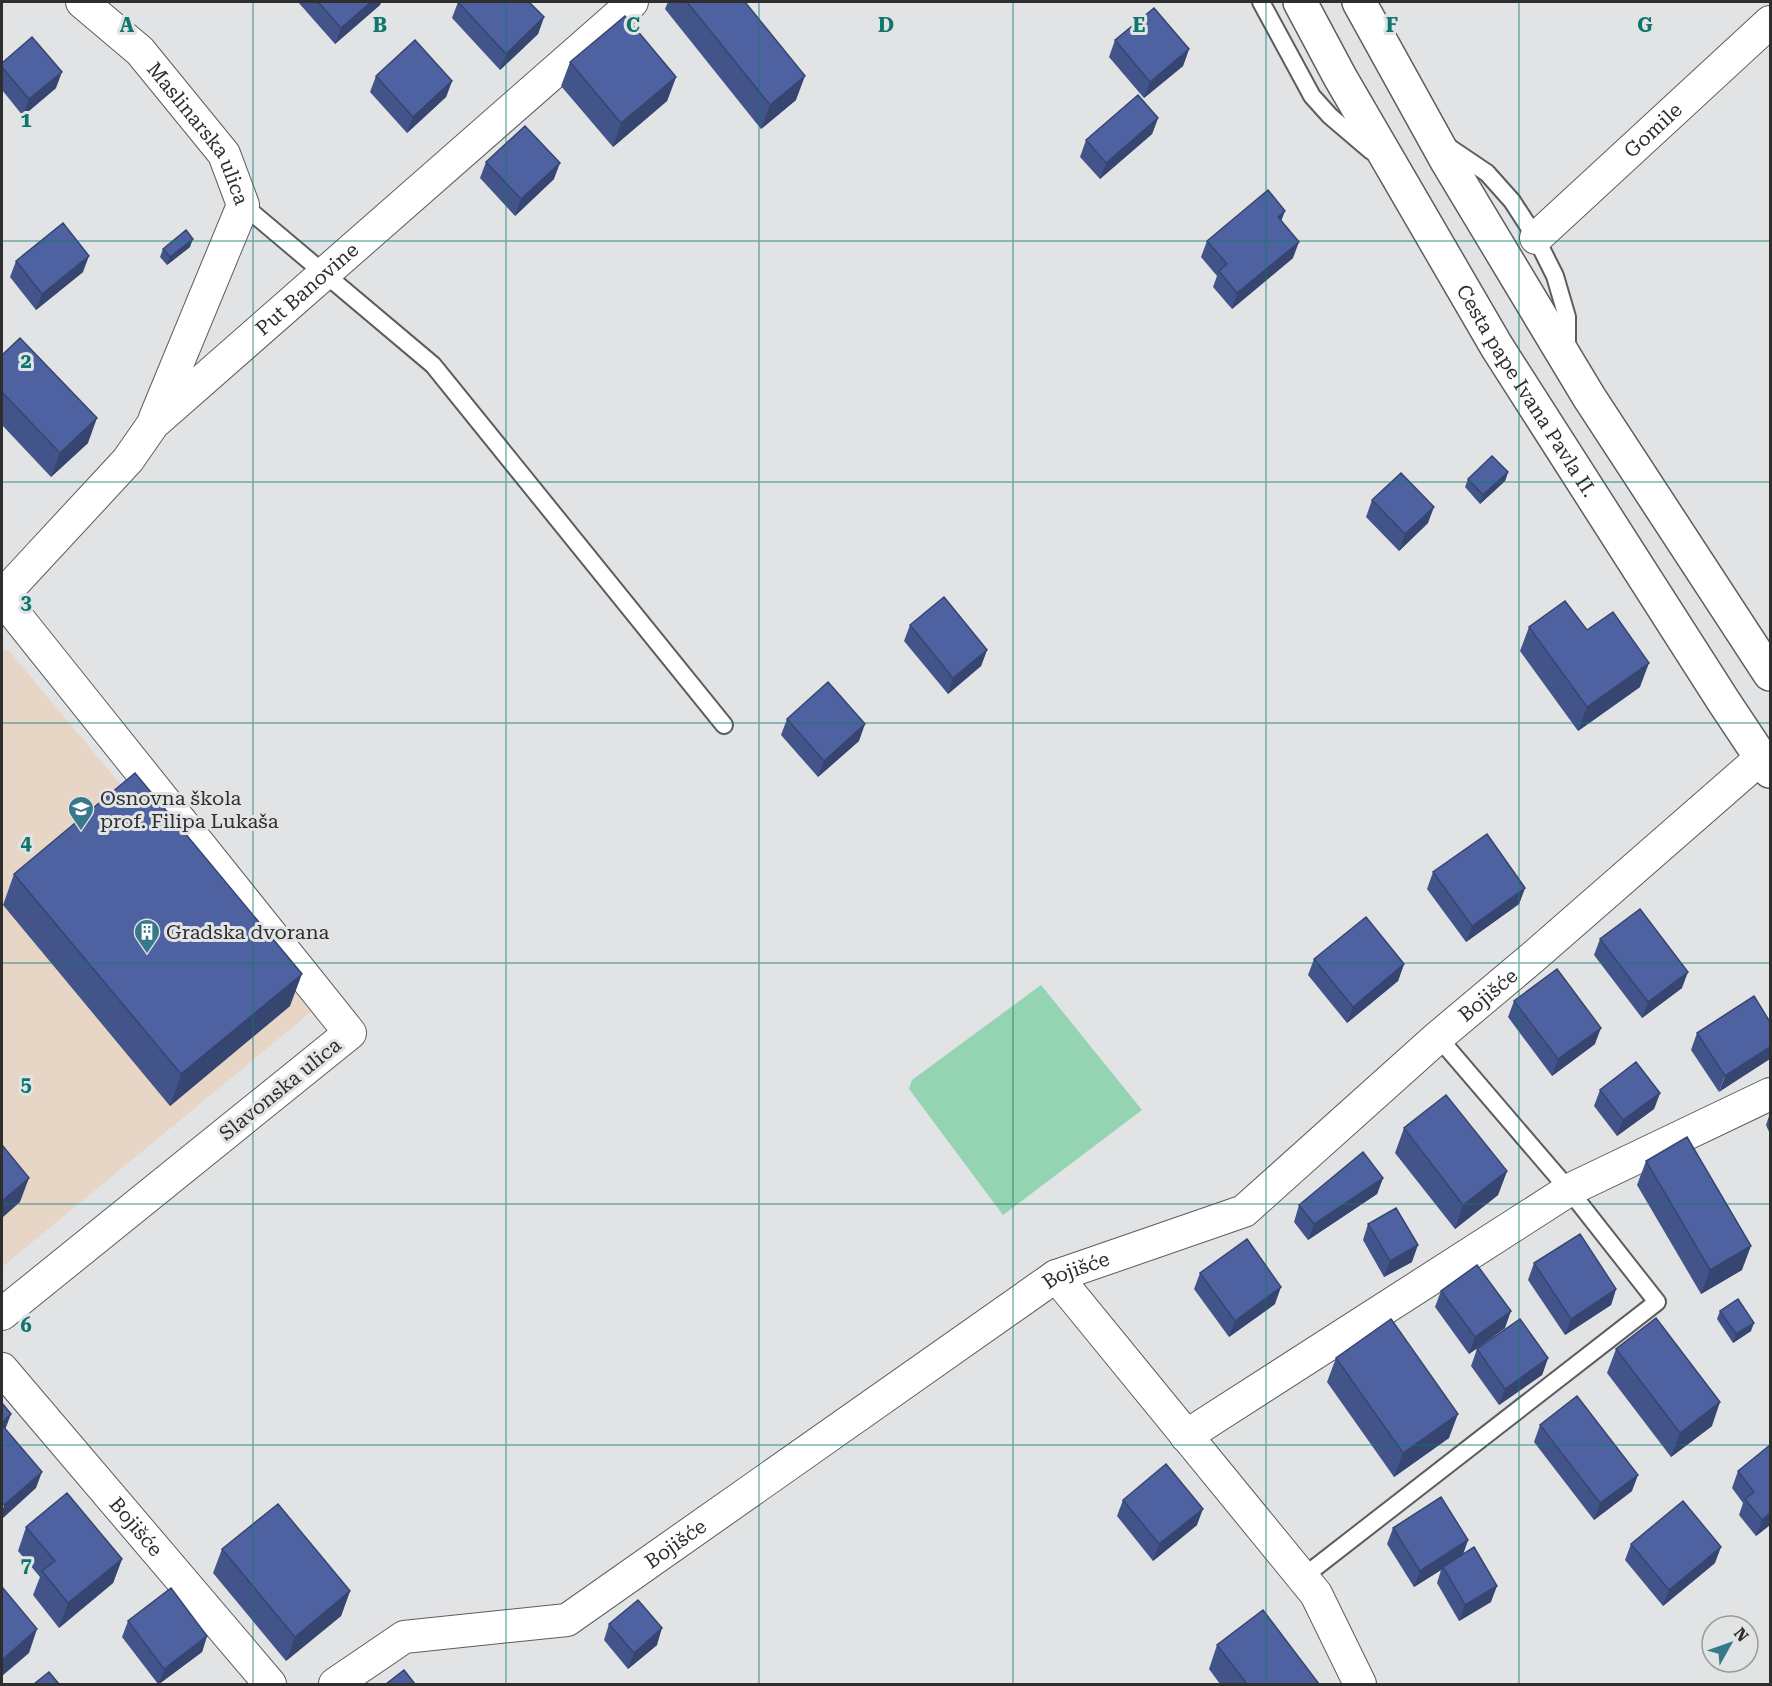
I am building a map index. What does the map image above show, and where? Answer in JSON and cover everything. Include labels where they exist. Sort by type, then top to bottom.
[{"type":"main road","name":"Cesta pape Ivana Pavla II.","points":[[1300,2],[1391,167],[1497,347],[1766,765]]},
{"type":"main road","points":[[1359,2],[1435,138],[1589,397],[1770,674]]},
{"type":"street","name":"Maslinarska ulica","points":[[82,2],[140,51],[224,154],[243,205],[153,424]]},
{"type":"street","name":"Put Banovine","points":[[2,597],[128,460],[153,424],[632,2]]},
{"type":"street","name":"Gomile","points":[[1536,238],[1770,22]]},
{"type":"street","name":"Slavonska ulica","points":[[2,597],[350,1033],[2,1314]]},
{"type":"street","name":"Bojišće","points":[[335,1684],[404,1637],[567,1620],[1056,1276],[1244,1210],[1438,1037],[1766,765]]},
{"type":"street","points":[[1186,1436],[1569,1190],[1770,1094]]},
{"type":"street","points":[[1056,1276],[1316,1594],[1360,1684]]},
{"type":"street","name":"Bojišće","points":[[2,1369],[270,1684]]},
{"type":"lane","points":[[1261,2],[1312,96],[1330,116],[1391,167]]},
{"type":"lane","points":[[1435,138],[1487,173],[1512,201],[1536,238],[1555,276],[1567,317],[1568,362]]},
{"type":"lane","points":[[243,205],[433,365],[724,725]]},
{"type":"lane","points":[[1303,1578],[1657,1302],[1569,1190],[1438,1037]]},
{"type":"shaded area","name":"Osnovna škola prof. Filipa Lukaša","points":[[2,650],[9,651],[311,1012],[2,1267]]},
{"type":"green space","points":[[1041,985],[1142,1110],[1003,1215],[909,1089],[912,1080]]},
{"type":"building","points":[[318,2],[371,2],[341,28]]},
{"type":"building","points":[[458,2],[529,2],[544,17],[506,54]]},
{"type":"building","points":[[687,2],[745,2],[805,76],[770,105]]},
{"type":"building","points":[[1154,8],[1189,49],[1150,82],[1115,40]]},
{"type":"building","points":[[625,16],[676,77],[621,123],[570,62]]},
{"type":"building","points":[[32,37],[62,72],[29,99],[2,67],[2,63]]},
{"type":"building","points":[[415,40],[452,81],[413,117],[376,76]]},
{"type":"building","points":[[1138,95],[1158,118],[1106,163],[1086,140]]},
{"type":"building","points":[[525,126],[560,163],[521,199],[486,162]]},
{"type":"building","points":[[1268,190],[1285,211],[1278,217],[1299,242],[1237,293],[1219,271],[1227,264],[1207,241]]},
{"type":"building","points":[[63,223],[89,256],[42,294],[16,261]]},
{"type":"building","points":[[186,230],[193,239],[170,257],[163,249]]},
{"type":"building","points":[[20,338],[97,418],[60,453],[2,392],[2,355]]},
{"type":"building","points":[[1492,456],[1508,472],[1483,495],[1468,479]]},
{"type":"building","points":[[1401,473],[1434,507],[1405,534],[1372,500]]},
{"type":"building","points":[[944,597],[987,650],[953,678],[910,625]]},
{"type":"building","points":[[1565,601],[1587,630],[1613,612],[1649,663],[1587,707],[1529,627]]},
{"type":"building","points":[[828,682],[865,724],[824,761],[787,719]]},
{"type":"building","name":"Gradska dvorana","points":[[135,773],[302,974],[181,1074],[14,874]]},
{"type":"building","points":[[1487,834],[1525,888],[1472,926],[1433,872]]},
{"type":"building","points":[[1640,909],[1688,972],[1648,1002],[1600,939]]},
{"type":"building","points":[[1366,917],[1404,964],[1353,1007],[1314,959]]},
{"type":"building","points":[[1557,969],[1601,1028],[1558,1059],[1514,1001]]},
{"type":"building","points":[[1754,996],[1770,1022],[1770,1047],[1725,1076],[1697,1033]]},
{"type":"building","points":[[1636,1062],[1660,1093],[1623,1120],[1600,1090]]},
{"type":"building","points":[[1446,1095],[1507,1171],[1463,1205],[1404,1128]]},
{"type":"building","points":[[1687,1137],[1751,1246],[1710,1270],[1646,1161]]},
{"type":"building","points":[[2,1145],[29,1178],[2,1201]]},
{"type":"building","points":[[1363,1152],[1383,1178],[1314,1224],[1299,1205]]},
{"type":"building","points":[[1396,1208],[1418,1245],[1390,1261],[1368,1224]]},
{"type":"building","points":[[1580,1234],[1616,1289],[1571,1319],[1534,1263]]},
{"type":"building","points":[[1247,1239],[1281,1287],[1235,1321],[1200,1273]]},
{"type":"building","points":[[1477,1265],[1511,1311],[1475,1337],[1441,1291]]},
{"type":"building","points":[[1738,1299],[1754,1323],[1736,1334],[1720,1311]]},
{"type":"building","points":[[1656,1318],[1720,1402],[1680,1433],[1616,1349]]},
{"type":"building","points":[[1391,1319],[1458,1414],[1403,1453],[1336,1358]]},
{"type":"building","points":[[1520,1319],[1548,1358],[1505,1389],[1477,1349]]},
{"type":"building","points":[[1577,1396],[1638,1475],[1600,1503],[1540,1425]]},
{"type":"building","points":[[2,1403],[11,1414],[2,1423]]},
{"type":"building","points":[[2,1425],[42,1472],[4,1505],[2,1503]]},
{"type":"building","points":[[1770,1445],[1770,1513],[1762,1520],[1745,1499],[1754,1492],[1738,1471]]},
{"type":"building","points":[[1166,1464],[1203,1509],[1159,1544],[1123,1500]]},
{"type":"building","points":[[67,1493],[122,1559],[68,1603],[42,1571],[55,1561],[26,1527]]},
{"type":"building","points":[[1441,1497],[1468,1540],[1420,1571],[1393,1528]]},
{"type":"building","points":[[1683,1501],[1721,1547],[1669,1590],[1631,1544]]},
{"type":"building","points":[[278,1504],[350,1591],[295,1637],[222,1549]]},
{"type":"building","points":[[1474,1547],[1497,1586],[1465,1605],[1443,1567]]},
{"type":"building","points":[[2,1587],[37,1629],[2,1660]]},
{"type":"building","points":[[171,1588],[207,1636],[164,1669],[128,1621]]},
{"type":"building","points":[[638,1600],[662,1628],[634,1653],[609,1624]]},
{"type":"building","points":[[1263,1610],[1319,1684],[1247,1684],[1217,1645]]},
{"type":"building","points":[[404,1670],[415,1684],[386,1684]]},
{"type":"building","points":[[49,1672],[59,1684],[34,1684]]},
{"type":"place","name":"Osnovna škola prof. Filipa Lukaša","points":[[81,832]]},
{"type":"place","name":"Gradska dvorana","points":[[147,955]]}]
